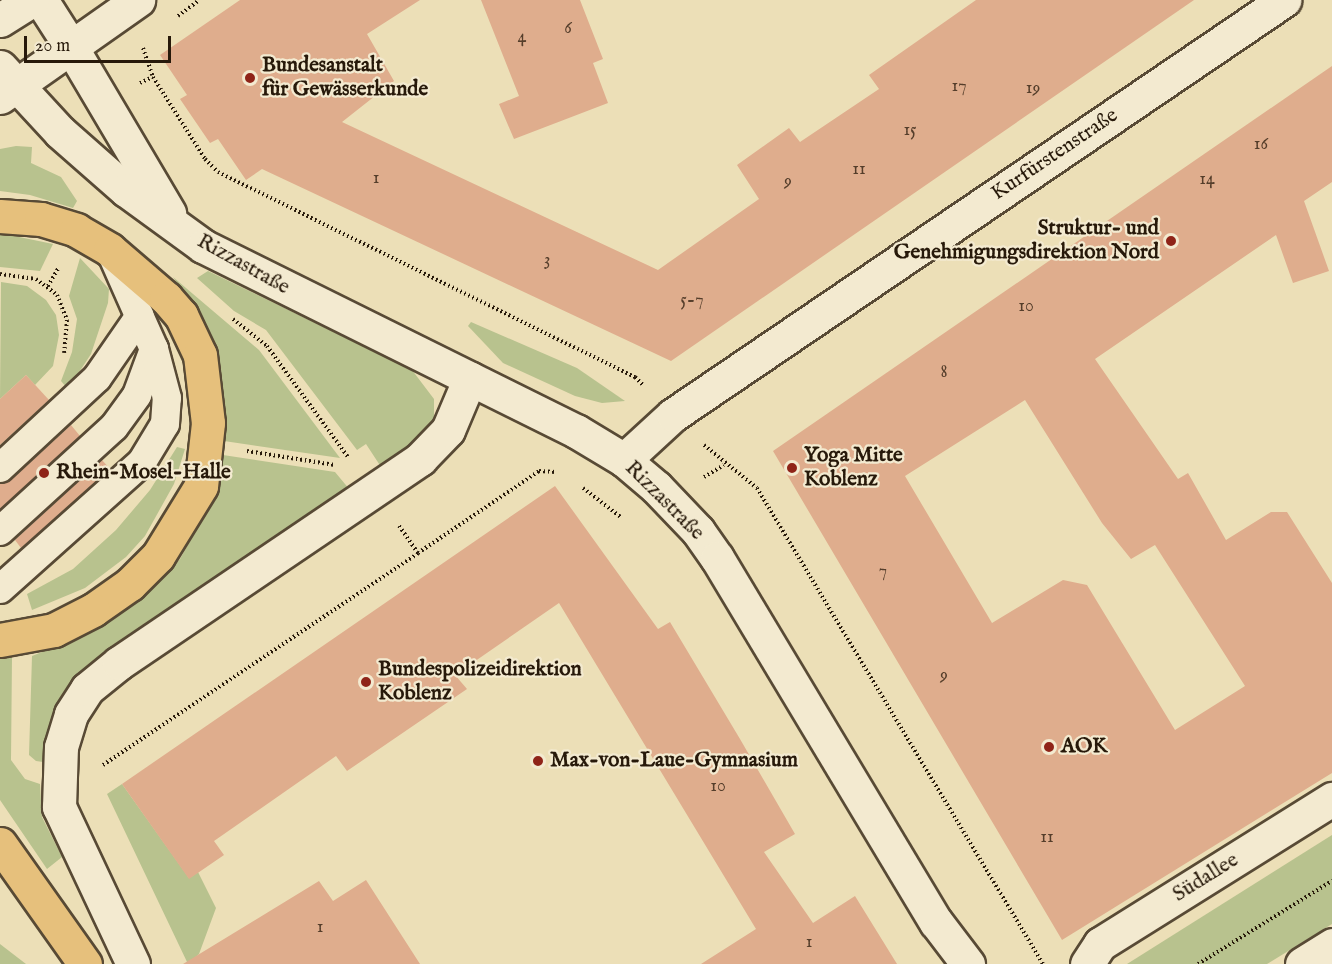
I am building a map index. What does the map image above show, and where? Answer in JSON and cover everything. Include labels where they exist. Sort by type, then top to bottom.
[{"type":"main road","points":[[0,216],[61,224],[110,250],[166,298],[192,337],[204,376],[207,445],[201,486],[182,521],[158,556],[130,584],[54,630],[0,640]]},
{"type":"main road","points":[[0,844],[85,964]]},
{"type":"street","points":[[0,20],[32,0]]},
{"type":"street","name":"Rizzastraße","points":[[41,0],[71,47],[150,184],[183,231]]},
{"type":"street","name":"Kurfürstenstraße","points":[[624,460],[673,415],[1284,0]]},
{"type":"street","points":[[5,83],[71,47],[131,5]]},
{"type":"street","name":"Rizzastraße","points":[[5,83],[126,190],[226,260],[470,378],[624,460],[672,504],[709,547],[936,922],[968,964]]},
{"type":"street","points":[[133,964],[59,807],[61,747],[71,714],[87,689],[119,663],[420,459],[448,430],[470,378]]},
{"type":"street","name":"Südallee","points":[[1087,964],[1100,944],[1332,799]]},
{"type":"street","points":[[1302,964],[1332,945]]},
{"type":"lane","points":[[0,589],[152,451],[166,413],[164,380],[154,349],[110,250]]},
{"type":"lane","points":[[0,468],[97,378],[140,316]]},
{"type":"lane","points":[[0,531],[114,427],[136,395],[154,349]]},
{"type":"path","points":[[131,5],[153,77],[205,159],[218,172],[635,377],[648,390]]},
{"type":"path","points":[[0,274],[36,279],[57,296],[67,320],[62,360]]},
{"type":"path","points":[[702,444],[757,488],[1043,964]]},
{"type":"path","points":[[207,445],[345,466]]},
{"type":"path","points":[[97,773],[103,765],[539,471],[562,472]]},
{"type":"path","points":[[579,486],[631,525]]},
{"type":"path","points":[[393,517],[418,553]]},
{"type":"path","points":[[1198,964],[1332,881]]},
{"type":"green space","points":[[16,146],[32,147],[31,163],[61,177],[77,201],[73,208],[30,195],[0,191],[0,149]]},
{"type":"green space","points":[[0,233],[53,244],[40,271],[0,267]]},
{"type":"green space","points":[[80,258],[109,289],[108,303],[91,354],[68,389],[61,381],[72,352],[77,319],[69,296]]},
{"type":"green space","points":[[208,271],[412,370],[434,399],[434,427],[383,470],[366,444],[357,450],[266,330],[234,311],[197,278]]},
{"type":"green space","points":[[173,277],[259,350],[340,458],[224,441],[221,392],[212,347],[190,302]]},
{"type":"green space","points":[[1,282],[27,286],[46,300],[56,315],[59,335],[53,366],[35,385],[26,375],[0,399]]},
{"type":"green space","points":[[471,322],[577,368],[625,401],[602,403],[575,396],[503,363],[468,326]]},
{"type":"green space","points":[[177,447],[185,449],[174,484],[145,536],[126,557],[85,588],[32,610],[27,594],[73,569],[116,530],[150,490]]},
{"type":"green space","points":[[223,455],[335,472],[350,490],[60,703],[48,731],[43,762],[36,761],[29,755],[32,656],[92,632],[143,597],[163,578],[180,559],[208,509]]},
{"type":"green space","points":[[12,657],[11,760],[25,779],[40,784],[42,817],[62,857],[47,869],[0,800],[0,658]]},
{"type":"green space","points":[[122,784],[189,878],[198,872],[216,908],[199,954],[188,964],[107,794]]},
{"type":"green space","points":[[1332,835],[1332,924],[1267,964],[1127,964]]},
{"type":"green space","points":[[0,944],[26,964],[0,964]]},
{"type":"building","points":[[240,0],[420,0],[367,34],[394,81],[342,122],[658,270],[759,199],[737,165],[789,128],[800,142],[879,89],[869,75],[976,0],[1194,0],[671,361],[262,169],[246,180],[218,139],[210,143],[180,99],[187,95],[160,55]]},
{"type":"building","points":[[481,0],[580,0],[603,59],[593,63],[608,103],[514,139],[499,104],[519,96]]},
{"type":"building","points":[[1332,66],[1332,182],[1304,201],[1329,271],[1293,283],[1276,235],[1095,359],[1178,479],[1188,473],[1226,540],[1271,512],[1287,512],[1332,583],[1332,773],[1062,940],[773,451]],"holes":[[[1025,400],[1102,523],[1131,559],[1155,545],[1245,686],[1175,730],[1087,585],[1063,580],[992,623],[905,476]]]},
{"type":"building","points":[[26,375],[49,400],[0,445],[0,399]]},
{"type":"building","points":[[71,425],[80,436],[0,509],[0,484],[11,480]]},
{"type":"building","points":[[102,460],[110,469],[21,548],[15,540]]},
{"type":"building","name":"Bundespolizeidirektion Koblenz","points":[[555,486],[658,629],[670,622],[740,739],[795,834],[764,852],[813,923],[855,896],[897,964],[701,964],[756,929],[559,603],[455,675],[467,689],[347,771],[336,756],[214,841],[224,855],[189,879],[122,784]]},
{"type":"building","points":[[366,880],[420,964],[183,964],[319,881],[333,901]]},
{"type":"place","name":"Bundesanstalt für Gewässerkunde","points":[[250,78]]},
{"type":"place","name":"Struktur- und Genehmigungsdirektion Nord","points":[[1171,241]]},
{"type":"place","name":"Yoga Mitte Koblenz","points":[[792,468]]},
{"type":"place","name":"Rhein-Mosel-Halle","points":[[44,473]]},
{"type":"place","name":"Bundespolizeidirektion Koblenz","points":[[366,682]]},
{"type":"place","name":"AOK","points":[[1049,747]]},
{"type":"place","name":"Max-von-Laue-Gymnasium","points":[[538,761]]}]
